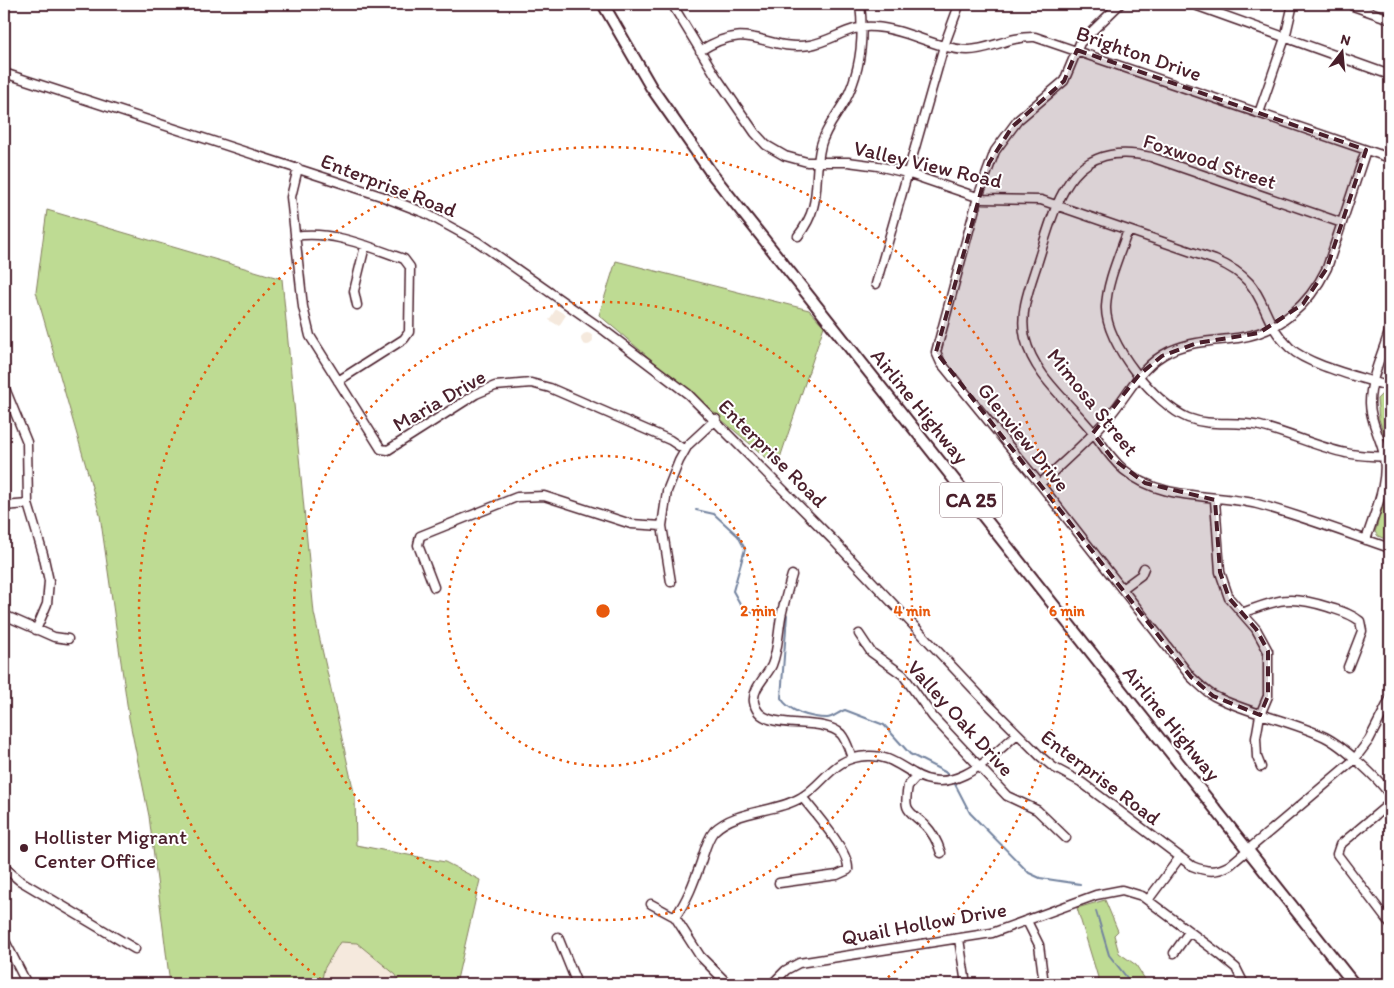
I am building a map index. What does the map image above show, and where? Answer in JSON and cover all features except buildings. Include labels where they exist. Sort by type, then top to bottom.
[{"type":"main road","name":"Airline Highway","points":[[603,4],[651,87],[712,174],[1354,984]]},
{"type":"street","name":"Valley View Road","points":[[672,4],[700,51],[762,141],[774,151],[790,158],[819,163],[864,163],[907,173],[978,197],[996,200],[1034,199],[1056,204],[1215,260],[1237,270],[1254,288],[1286,344],[1299,355],[1390,387]]},
{"type":"street","points":[[798,236],[807,225],[813,210],[824,137],[846,99],[856,70],[862,46],[860,4]]},
{"type":"street","name":"Glenview Drive","points":[[1120,4],[1080,43],[1064,81],[1018,120],[1003,138],[989,163],[936,352],[941,363],[1040,484],[1191,677],[1213,696],[1260,715],[1298,726],[1327,738],[1370,772],[1390,795]]},
{"type":"street","points":[[1192,4],[1206,6],[1285,38],[1390,76]]},
{"type":"street","points":[[1259,113],[1285,38],[1294,4]]},
{"type":"street","points":[[1375,13],[1378,4]]},
{"type":"street","points":[[1353,6],[1390,19]]},
{"type":"street","points":[[876,284],[944,46],[958,8]]},
{"type":"street","name":"Brighton Drive","points":[[700,51],[719,40],[740,36],[756,37],[787,45],[808,45],[862,27],[890,29],[944,46],[970,50],[1025,36],[1049,40],[1390,158]]},
{"type":"street","name":"Enterprise Road","points":[[4,73],[298,168],[425,213],[478,242],[605,331],[680,387],[716,419],[1018,734],[1053,767],[1081,782],[1192,866],[1207,872],[1226,867],[1354,760],[1369,740],[1390,699]]},
{"type":"street","points":[[1040,484],[1105,421],[1139,375],[1162,356],[1178,348],[1197,343],[1246,336],[1274,326],[1304,304],[1320,282],[1366,150]]},
{"type":"street","name":"Foxwood Street","points":[[1056,204],[1066,184],[1081,169],[1106,155],[1126,153],[1151,157],[1342,223]]},
{"type":"street","name":"Maria Drive","points":[[298,168],[291,197],[303,307],[310,336],[381,449],[388,450],[476,394],[495,386],[531,383],[550,388],[670,440],[685,450]]},
{"type":"street","name":"Mimosa Street","points":[[1056,204],[1024,308],[1024,337],[1039,367],[1057,392],[1112,458],[1144,483],[1157,488],[1215,500],[1239,500],[1260,505],[1390,548]]},
{"type":"street","points":[[1128,230],[1108,292],[1106,316],[1115,341],[1139,375],[1171,410],[1201,422],[1257,425],[1346,453],[1384,457]]},
{"type":"street","points":[[295,236],[321,234],[404,259],[410,267],[409,332],[404,339],[338,382]]},
{"type":"street","points":[[357,306],[354,291],[365,246]]},
{"type":"street","points":[[1366,540],[1384,482],[1384,457],[1370,410],[1374,381],[1390,329]]},
{"type":"street","points":[[4,386],[27,442],[28,504],[49,580],[47,604],[36,630]]},
{"type":"street","points":[[671,582],[662,526],[667,491],[685,450],[716,419]]},
{"type":"street","points":[[434,587],[418,545],[420,536],[516,497],[544,496],[632,524],[662,526]]},
{"type":"street","points":[[1215,500],[1220,572],[1229,598],[1256,629],[1268,651],[1268,696],[1260,715],[1256,738],[1257,757],[1260,767]]},
{"type":"street","points":[[4,506],[28,504]]},
{"type":"street","points":[[1122,589],[1141,574],[1144,568]]},
{"type":"street","points":[[792,575],[782,612],[773,663],[754,695],[754,703],[758,711],[770,721],[831,728],[844,738],[852,758]]},
{"type":"street","points":[[1242,613],[1272,601],[1290,599],[1306,600],[1351,614],[1360,620],[1362,631],[1348,667]]},
{"type":"street","points":[[4,615],[54,637],[68,639]]},
{"type":"street","name":"Valley Oak Drive","points":[[858,634],[871,652],[908,681],[933,716],[1007,796],[1037,810],[1066,838]]},
{"type":"street","points":[[675,918],[682,908],[714,832],[733,819],[802,797],[830,771],[852,758],[866,756],[885,757],[917,776],[933,781],[949,781],[964,776],[979,766],[1018,734]]},
{"type":"street","points":[[917,776],[908,786],[907,809],[911,815],[926,826],[941,853]]},
{"type":"street","points":[[779,883],[837,874],[848,870],[844,855],[834,839],[802,797]]},
{"type":"street","points":[[1390,803],[1345,840],[1338,849],[1339,858],[1390,924]]},
{"type":"street","points":[[1148,900],[1180,857]]},
{"type":"street","points":[[4,867],[19,880],[135,950]]},
{"type":"street","name":"Quail Hollow Drive","points":[[772,984],[786,970],[799,963],[881,948],[959,939],[992,933],[1108,892],[1126,891],[1148,900],[1236,968],[1244,984]]},
{"type":"street","points":[[651,904],[675,918],[700,956],[728,984]]},
{"type":"street","points":[[1027,921],[1039,945],[1044,984]]},
{"type":"street","points":[[1174,953],[1189,932]]},
{"type":"street","points":[[558,937],[577,984]]},
{"type":"street","points":[[4,939],[27,984]]},
{"type":"street","points":[[959,939],[966,984]]},
{"type":"highlighted area","points":[[1077,50],[1366,150],[1327,268],[1303,304],[1259,333],[1197,343],[1162,356],[1139,375],[1093,433],[1112,458],[1145,483],[1215,500],[1220,572],[1229,598],[1256,629],[1268,651],[1268,696],[1260,715],[1213,696],[1191,677],[936,352],[989,163],[1012,127],[1064,81]]},
{"type":"shaded area","points":[[556,309],[566,315],[559,326],[549,320]]},
{"type":"shaded area","points":[[589,333],[592,334],[592,344],[585,345],[582,344],[581,337],[582,334]]},
{"type":"shaded area","points":[[340,942],[357,943],[394,973],[399,984],[321,984],[324,969]]},
{"type":"green space","points":[[47,210],[282,279],[314,613],[355,797],[356,845],[445,862],[480,880],[456,984],[400,984],[396,975],[357,943],[340,942],[324,969],[321,984],[170,984],[149,816],[129,718],[100,515],[36,292]]},
{"type":"green space","points":[[616,261],[809,310],[824,326],[777,467],[599,315]]},
{"type":"green space","points":[[1384,392],[1390,394],[1390,453],[1379,419],[1377,399]]},
{"type":"green space","points":[[1390,483],[1390,541],[1378,536],[1375,532]]},
{"type":"green space","points":[[1105,900],[1118,931],[1114,935],[1119,953],[1136,965],[1148,984],[1100,984],[1077,908]]},
{"type":"waterway","points":[[696,510],[714,514],[738,536],[745,549],[733,591],[743,609],[762,616],[780,615]]},
{"type":"waterway","points":[[784,615],[787,615],[781,698],[789,707],[821,718],[829,718],[845,710],[884,725],[910,754],[945,772],[949,776]]},
{"type":"waterway","points":[[954,782],[970,813],[1029,873],[1040,878],[1080,884]]},
{"type":"waterway","points":[[1096,911],[1109,955],[1132,984]]},
{"type":"place","name":"Hollister Migrant Center Office","points":[[24,848]]}]
